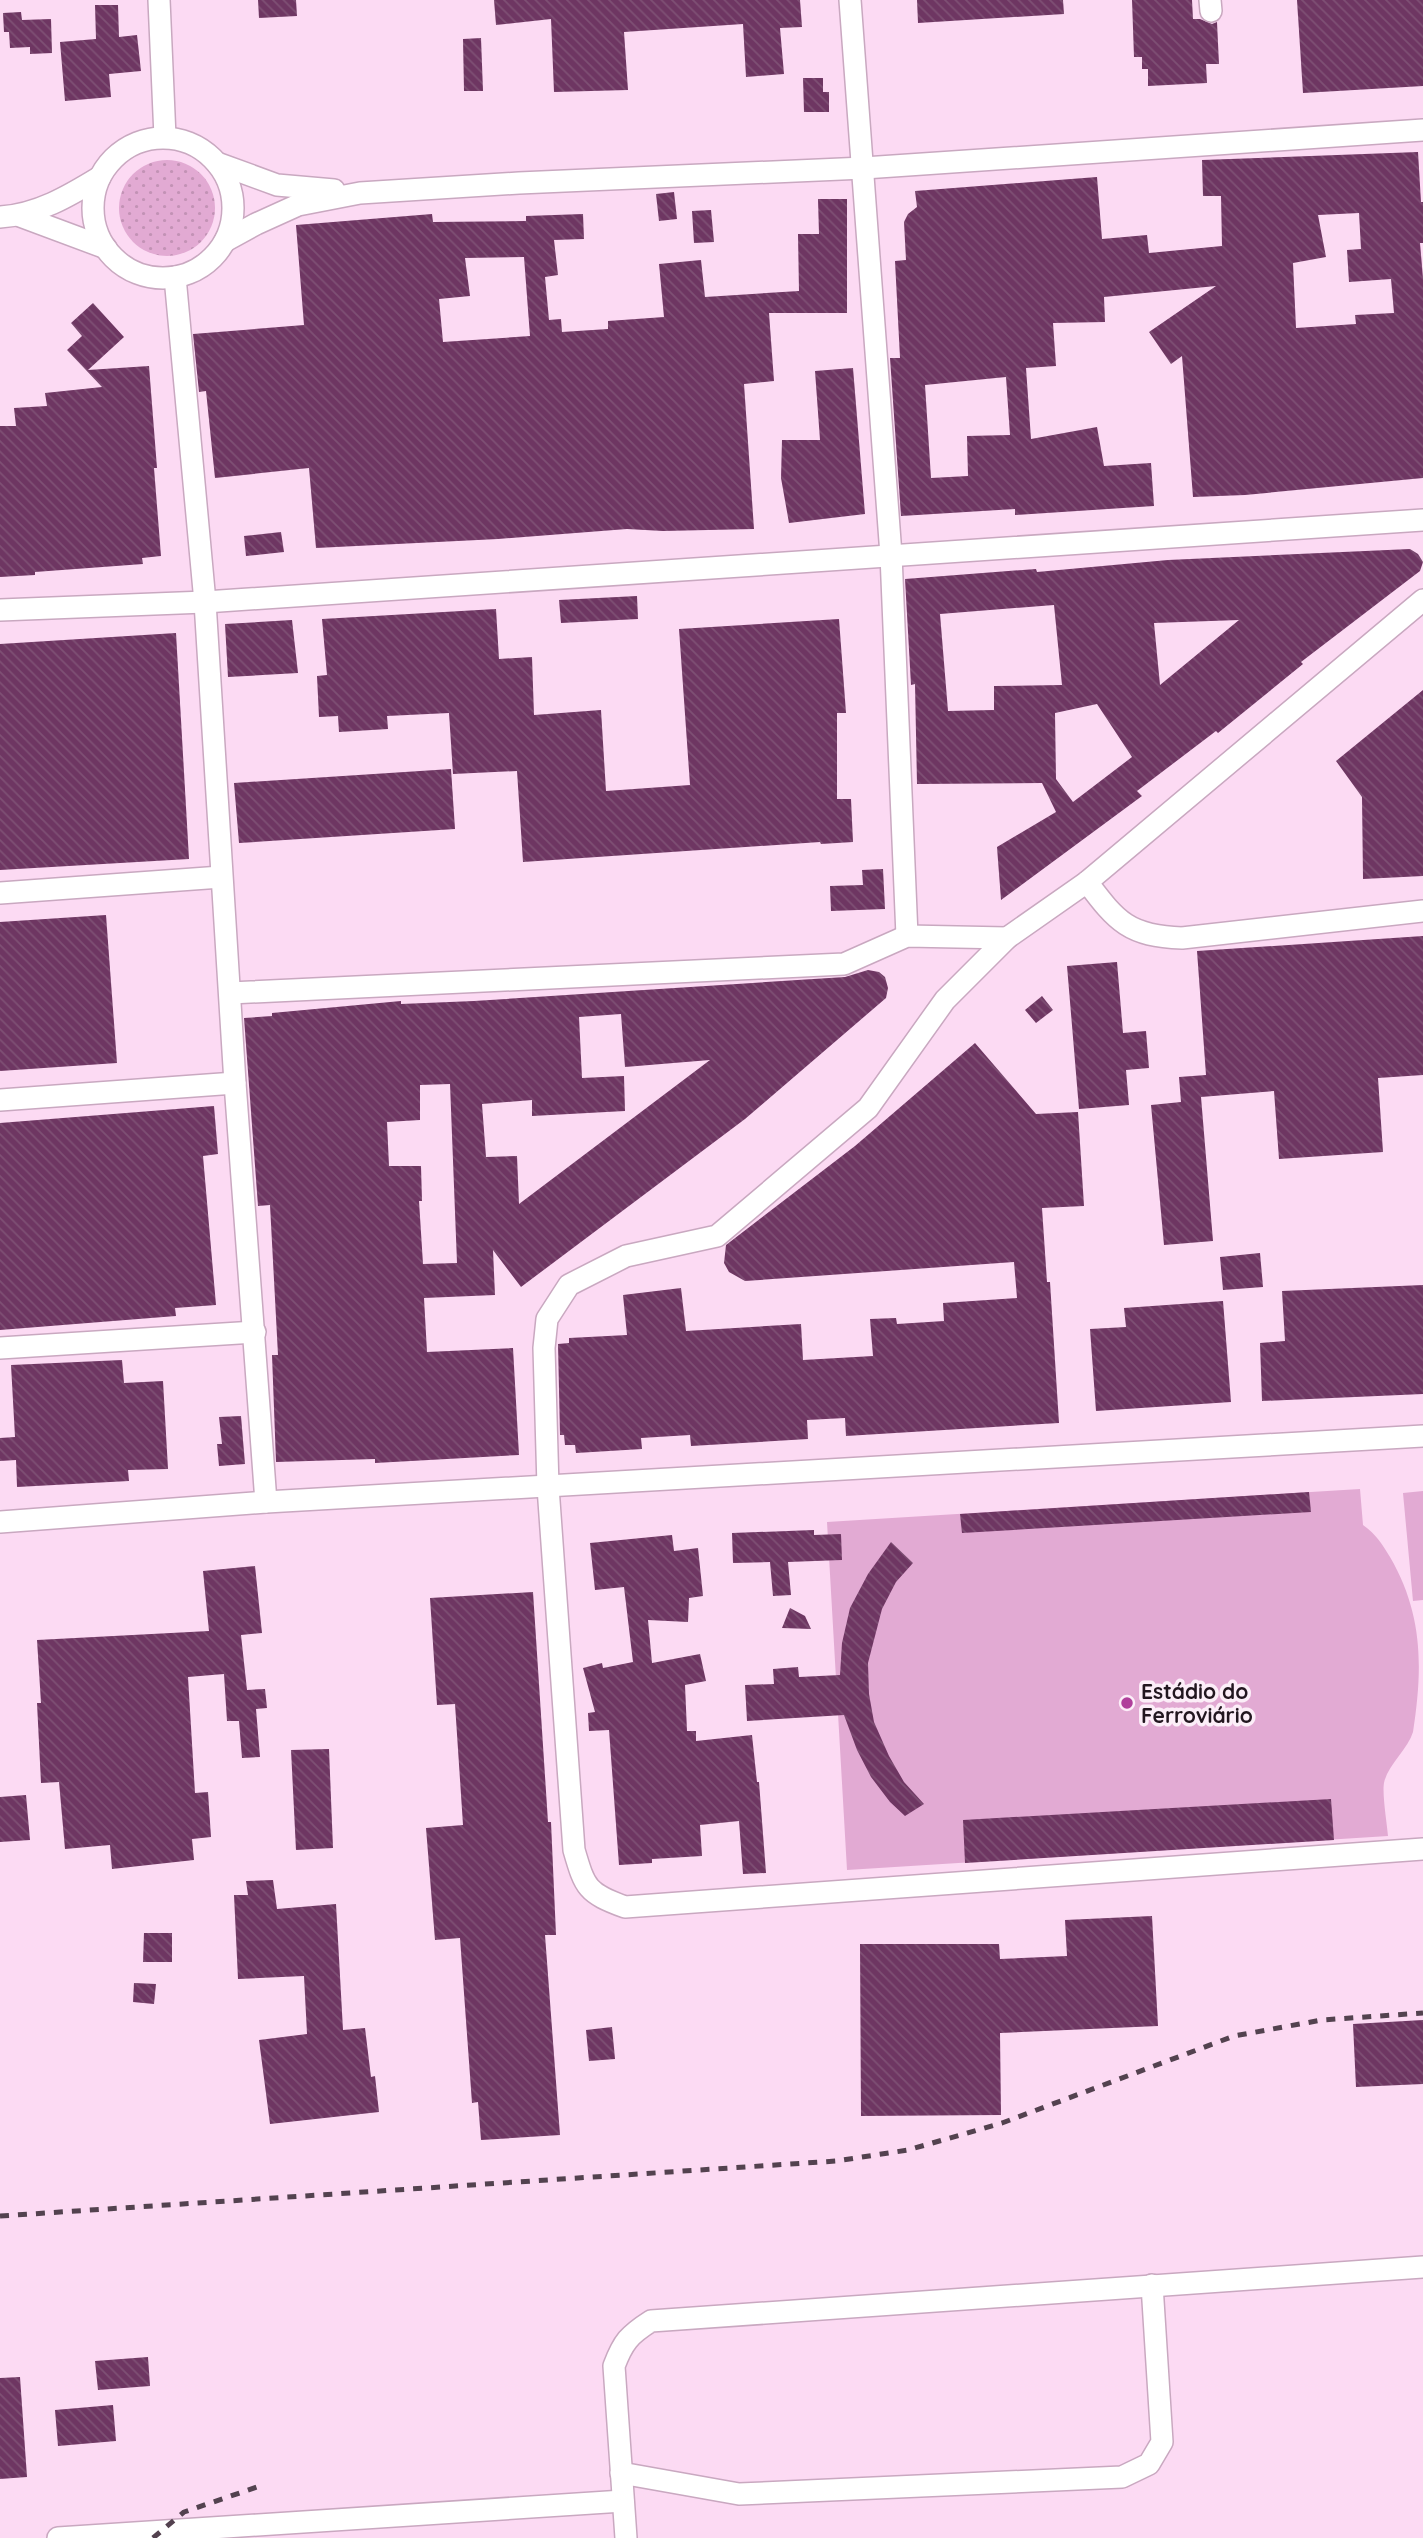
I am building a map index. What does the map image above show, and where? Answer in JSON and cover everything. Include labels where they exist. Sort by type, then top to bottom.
[{"type":"street","points":[[159,0],[165,137]]},
{"type":"street","points":[[850,0],[891,555],[907,936]]},
{"type":"street","points":[[225,241],[298,205],[360,193],[864,167],[1423,130]]},
{"type":"street","points":[[165,137],[202,149],[217,163],[228,181],[233,201],[232,221],[225,241],[213,258],[204,265],[195,271],[174,277],[155,278],[120,263],[106,248],[97,232],[93,214],[94,195],[100,177],[111,160],[126,148],[145,140],[165,137]]},
{"type":"street","points":[[217,163],[277,186],[360,193]]},
{"type":"street","points":[[10,216],[67,197],[100,177]]},
{"type":"street","points":[[10,216],[106,248]]},
{"type":"street","points":[[174,277],[205,602],[221,877],[266,1502]]},
{"type":"street","points":[[0,610],[205,602],[1423,520]]},
{"type":"street","points":[[1423,600],[1087,882],[1007,938],[945,1000],[867,1108],[717,1236],[626,1256],[569,1285],[547,1319],[544,1348],[548,1487],[574,1850],[582,1877],[598,1897],[625,1908],[1423,1849]]},
{"type":"street","points":[[0,893],[221,877]]},
{"type":"street","points":[[1087,882],[1108,909],[1129,929],[1160,937],[1182,937],[1423,911]]},
{"type":"street","points":[[230,993],[844,964],[907,936],[1007,938]]},
{"type":"street","points":[[0,1100],[235,1083]]},
{"type":"street","points":[[0,1348],[255,1332]]},
{"type":"street","points":[[0,1522],[266,1502],[1423,1436]]},
{"type":"street","points":[[626,2538],[614,2366],[623,2344],[634,2332],[651,2321],[1423,2267]]},
{"type":"street","points":[[621,2473],[739,2494],[1122,2477],[1149,2464],[1162,2442],[1152,2285]]},
{"type":"street","points":[[58,2538],[623,2501]]},
{"type":"shaded area","points":[[167,160],[185,164],[201,174],[211,190],[215,208],[211,226],[201,242],[185,252],[167,256],[149,252],[133,242],[123,226],[119,208],[123,190],[133,174],[149,164]]},
{"type":"shaded area","name":"Estádio do Ferroviário","points":[[1360,1489],[1363,1525],[1381,1544],[1401,1578],[1409,1599],[1418,1642],[1418,1685],[1413,1732],[1384,1783],[1388,1836],[847,1870],[827,1522]]},
{"type":"shaded area","points":[[1423,1491],[1423,1600],[1413,1601],[1403,1493]]},
{"type":"building","points":[[258,0],[296,0],[297,16],[259,18]]},
{"type":"building","points":[[494,0],[800,0],[802,27],[780,28],[784,74],[746,77],[743,24],[624,32],[628,90],[554,92],[551,19],[496,25]]},
{"type":"building","points":[[917,0],[1063,0],[1064,14],[918,23]]},
{"type":"building","points":[[1132,0],[1192,0],[1193,19],[1212,24],[1217,22],[1219,64],[1206,64],[1207,83],[1148,86],[1148,69],[1142,69],[1142,57],[1134,57]]},
{"type":"building","points":[[1297,0],[1423,0],[1423,86],[1303,93]]},
{"type":"building","points":[[95,5],[118,5],[119,37],[137,35],[141,71],[109,74],[111,97],[65,101],[60,42],[96,39]]},
{"type":"building","points":[[21,12],[22,20],[51,19],[52,53],[30,54],[30,47],[10,48],[9,32],[4,32],[3,13]]},
{"type":"building","points":[[481,38],[483,91],[464,91],[463,39]]},
{"type":"building","points":[[803,78],[823,78],[823,92],[829,92],[829,112],[804,112]]},
{"type":"building","points":[[1418,152],[1423,202],[1423,243],[1420,243],[1423,278],[1423,478],[1245,495],[1193,497],[1182,356],[1171,364],[1149,332],[1216,286],[1104,297],[1105,322],[1053,323],[1056,366],[1026,368],[1031,439],[1097,427],[1104,466],[1151,463],[1154,506],[1015,515],[1015,509],[901,516],[890,358],[900,358],[895,261],[906,260],[904,222],[908,214],[917,207],[915,191],[1097,177],[1102,239],[1147,235],[1149,253],[1222,246],[1221,196],[1203,196],[1202,160]],"holes":[[[1359,213],[1361,249],[1347,250],[1349,282],[1391,279],[1394,313],[1355,315],[1356,324],[1296,328],[1293,263],[1326,257],[1318,215]],[[1006,377],[1010,435],[967,436],[968,476],[931,478],[925,385]]]},
{"type":"building","points":[[674,192],[677,219],[659,221],[656,194]]},
{"type":"building","points":[[818,199],[847,199],[847,313],[769,313],[774,381],[744,384],[754,529],[627,529],[498,539],[316,548],[309,468],[215,478],[206,391],[199,392],[193,334],[304,325],[296,225],[432,214],[433,222],[526,221],[526,216],[583,214],[584,239],[554,240],[558,275],[545,277],[549,320],[561,319],[562,332],[608,329],[608,321],[664,317],[659,264],[701,260],[705,297],[799,291],[798,234],[819,234]],"holes":[[[524,257],[530,336],[443,342],[439,299],[470,296],[465,258]]]},
{"type":"building","points":[[711,210],[714,242],[694,243],[692,211]]},
{"type":"building","points":[[93,303],[124,337],[88,370],[149,366],[161,556],[142,558],[143,564],[0,577],[0,426],[16,426],[14,408],[47,406],[45,393],[102,387],[67,350],[82,336],[71,323]]},
{"type":"building","points":[[853,368],[865,514],[789,523],[781,478],[782,440],[820,440],[815,371]]},
{"type":"building","points":[[281,532],[284,552],[246,556],[244,536]]},
{"type":"building","points":[[1410,549],[1418,554],[1423,562],[1420,571],[1301,662],[1303,664],[1218,733],[1216,731],[1137,791],[1142,796],[1001,900],[997,847],[1056,812],[1042,783],[917,784],[915,684],[911,685],[905,579],[1036,569],[1037,572],[1168,560]],"holes":[[[1054,605],[1062,685],[994,686],[994,710],[948,711],[940,614]],[[1239,620],[1160,685],[1154,623]],[[1097,704],[1132,757],[1073,802],[1056,779],[1055,713]]]},
{"type":"building","points":[[637,596],[638,619],[561,623],[559,600]]},
{"type":"building","points":[[496,609],[499,659],[532,657],[534,715],[601,710],[606,791],[690,785],[679,629],[839,619],[846,713],[837,713],[837,799],[851,799],[853,842],[523,862],[517,771],[453,774],[449,713],[387,716],[388,729],[339,732],[338,716],[319,717],[317,676],[327,675],[322,619]]},
{"type":"building","points":[[292,620],[298,673],[228,677],[225,624]]},
{"type":"building","points":[[176,633],[189,859],[0,870],[0,644]]},
{"type":"building","points":[[1423,690],[1423,876],[1363,879],[1362,797],[1336,761]]},
{"type":"building","points":[[451,769],[455,829],[239,843],[234,783]]},
{"type":"building","points":[[883,869],[885,909],[831,911],[830,886],[863,885],[862,870]]},
{"type":"building","points":[[106,915],[117,1063],[0,1071],[0,922]]},
{"type":"building","points":[[1423,936],[1423,1075],[1378,1078],[1383,1152],[1279,1159],[1274,1091],[1201,1097],[1213,1241],[1164,1245],[1151,1105],[1181,1102],[1179,1077],[1206,1075],[1197,951]]},
{"type":"building","points":[[1117,962],[1123,1033],[1146,1031],[1149,1068],[1126,1070],[1129,1105],[1079,1109],[1067,966]]},
{"type":"building","points":[[868,970],[879,972],[885,977],[888,988],[886,998],[745,1119],[521,1287],[493,1250],[495,1295],[424,1298],[427,1352],[513,1348],[519,1455],[375,1463],[375,1459],[276,1462],[272,1355],[278,1355],[270,1205],[258,1206],[244,1018],[401,1001],[401,1004],[474,1001],[845,977]],"holes":[[[621,1014],[625,1067],[710,1060],[519,1204],[517,1156],[486,1157],[482,1104],[532,1100],[532,1116],[625,1111],[624,1076],[582,1078],[579,1017]],[[450,1084],[457,1263],[423,1264],[419,1201],[422,1201],[421,1166],[389,1166],[387,1122],[420,1120],[420,1085]]]},
{"type":"building","points":[[1042,996],[1053,1010],[1036,1023],[1025,1010]]},
{"type":"building","points":[[975,1043],[1036,1114],[1078,1112],[1084,1206],[1042,1208],[1047,1282],[1050,1282],[1059,1423],[846,1436],[845,1418],[807,1420],[808,1439],[691,1446],[690,1435],[641,1438],[642,1449],[576,1453],[575,1445],[565,1445],[564,1435],[560,1435],[558,1344],[569,1343],[569,1338],[627,1335],[623,1295],[681,1288],[686,1331],[801,1324],[803,1360],[873,1356],[870,1319],[896,1318],[897,1324],[944,1321],[943,1303],[1017,1298],[1014,1262],[745,1281],[729,1272],[724,1263],[726,1245],[855,1146]]},
{"type":"building","points":[[214,1106],[218,1154],[203,1156],[216,1305],[175,1308],[176,1316],[0,1330],[0,1123]]},
{"type":"building","points":[[1260,1253],[1263,1287],[1223,1290],[1220,1257]]},
{"type":"building","points":[[1423,1285],[1423,1394],[1262,1401],[1260,1343],[1285,1341],[1282,1291]]},
{"type":"building","points":[[1223,1301],[1231,1402],[1096,1411],[1090,1329],[1126,1327],[1124,1308]]},
{"type":"building","points":[[122,1360],[124,1383],[163,1381],[168,1469],[128,1470],[129,1481],[17,1487],[16,1460],[0,1461],[0,1438],[15,1437],[11,1365]]},
{"type":"building","points":[[241,1416],[245,1464],[219,1466],[217,1444],[222,1444],[219,1417]]},
{"type":"building","points":[[1309,1492],[1311,1512],[962,1533],[960,1514]]},
{"type":"building","points":[[814,1530],[814,1535],[841,1534],[842,1560],[788,1562],[791,1595],[773,1596],[770,1562],[733,1563],[732,1533]]},
{"type":"building","points":[[672,1535],[674,1551],[698,1548],[703,1596],[689,1598],[688,1622],[648,1620],[652,1663],[700,1654],[706,1681],[685,1685],[687,1731],[696,1731],[696,1741],[752,1735],[759,1782],[766,1873],[743,1874],[739,1821],[700,1825],[702,1856],[652,1859],[652,1863],[619,1865],[609,1730],[589,1731],[588,1713],[595,1712],[583,1668],[602,1663],[603,1668],[633,1662],[624,1587],[595,1590],[590,1543]]},
{"type":"building","points":[[891,1542],[913,1563],[896,1582],[882,1609],[868,1663],[869,1694],[874,1722],[889,1756],[904,1782],[924,1804],[905,1816],[890,1802],[871,1777],[844,1715],[747,1721],[745,1685],[774,1684],[773,1669],[798,1667],[799,1677],[840,1675],[842,1643],[850,1608],[868,1574]]},
{"type":"building","points":[[255,1566],[262,1633],[241,1635],[247,1690],[265,1689],[267,1708],[256,1709],[260,1757],[242,1758],[239,1721],[227,1721],[224,1674],[188,1677],[195,1793],[208,1792],[211,1837],[192,1839],[194,1860],[112,1869],[110,1845],[65,1849],[59,1782],[41,1783],[37,1703],[41,1703],[37,1640],[209,1631],[203,1571]]},
{"type":"building","points":[[533,1592],[548,1822],[551,1822],[556,1935],[545,1935],[560,2135],[481,2140],[478,2102],[472,2103],[460,1938],[435,1940],[426,1828],[463,1825],[455,1704],[437,1705],[430,1598]]},
{"type":"building","points":[[790,1608],[805,1616],[811,1629],[782,1628]]},
{"type":"building","points":[[329,1749],[333,1848],[296,1850],[291,1750]]},
{"type":"building","points":[[26,1795],[30,1840],[0,1842],[0,1797]]},
{"type":"building","points":[[1331,1799],[1334,1840],[965,1863],[963,1820]]},
{"type":"building","points":[[273,1880],[277,1909],[336,1904],[343,2030],[365,2028],[371,2077],[375,2076],[379,2112],[270,2124],[259,2040],[307,2034],[304,1976],[238,1979],[234,1895],[248,1895],[246,1881]]},
{"type":"building","points":[[1152,1916],[1158,2026],[1000,2033],[1001,2115],[861,2116],[860,1944],[999,1944],[1000,1959],[1067,1956],[1065,1920]]},
{"type":"building","points":[[144,1933],[172,1933],[172,1962],[143,1962]]},
{"type":"building","points":[[134,1983],[156,1984],[154,2004],[133,2002]]},
{"type":"building","points":[[1423,2020],[1423,2084],[1356,2087],[1353,2024]]},
{"type":"building","points":[[612,2027],[615,2059],[589,2061],[586,2030]]},
{"type":"building","points":[[148,2357],[150,2386],[98,2390],[95,2361]]},
{"type":"building","points":[[20,2377],[27,2477],[0,2479],[0,2378]]},
{"type":"building","points":[[113,2405],[116,2441],[58,2446],[55,2410]]},
{"type":"railway","points":[[0,2216],[836,2161],[908,2150],[1002,2123],[1234,2036],[1322,2020],[1423,2013]]},
{"type":"railway","points":[[153,2538],[184,2512],[260,2486]]},
{"type":"place","name":"Estádio do Ferroviário","points":[[1127,1703]]}]
